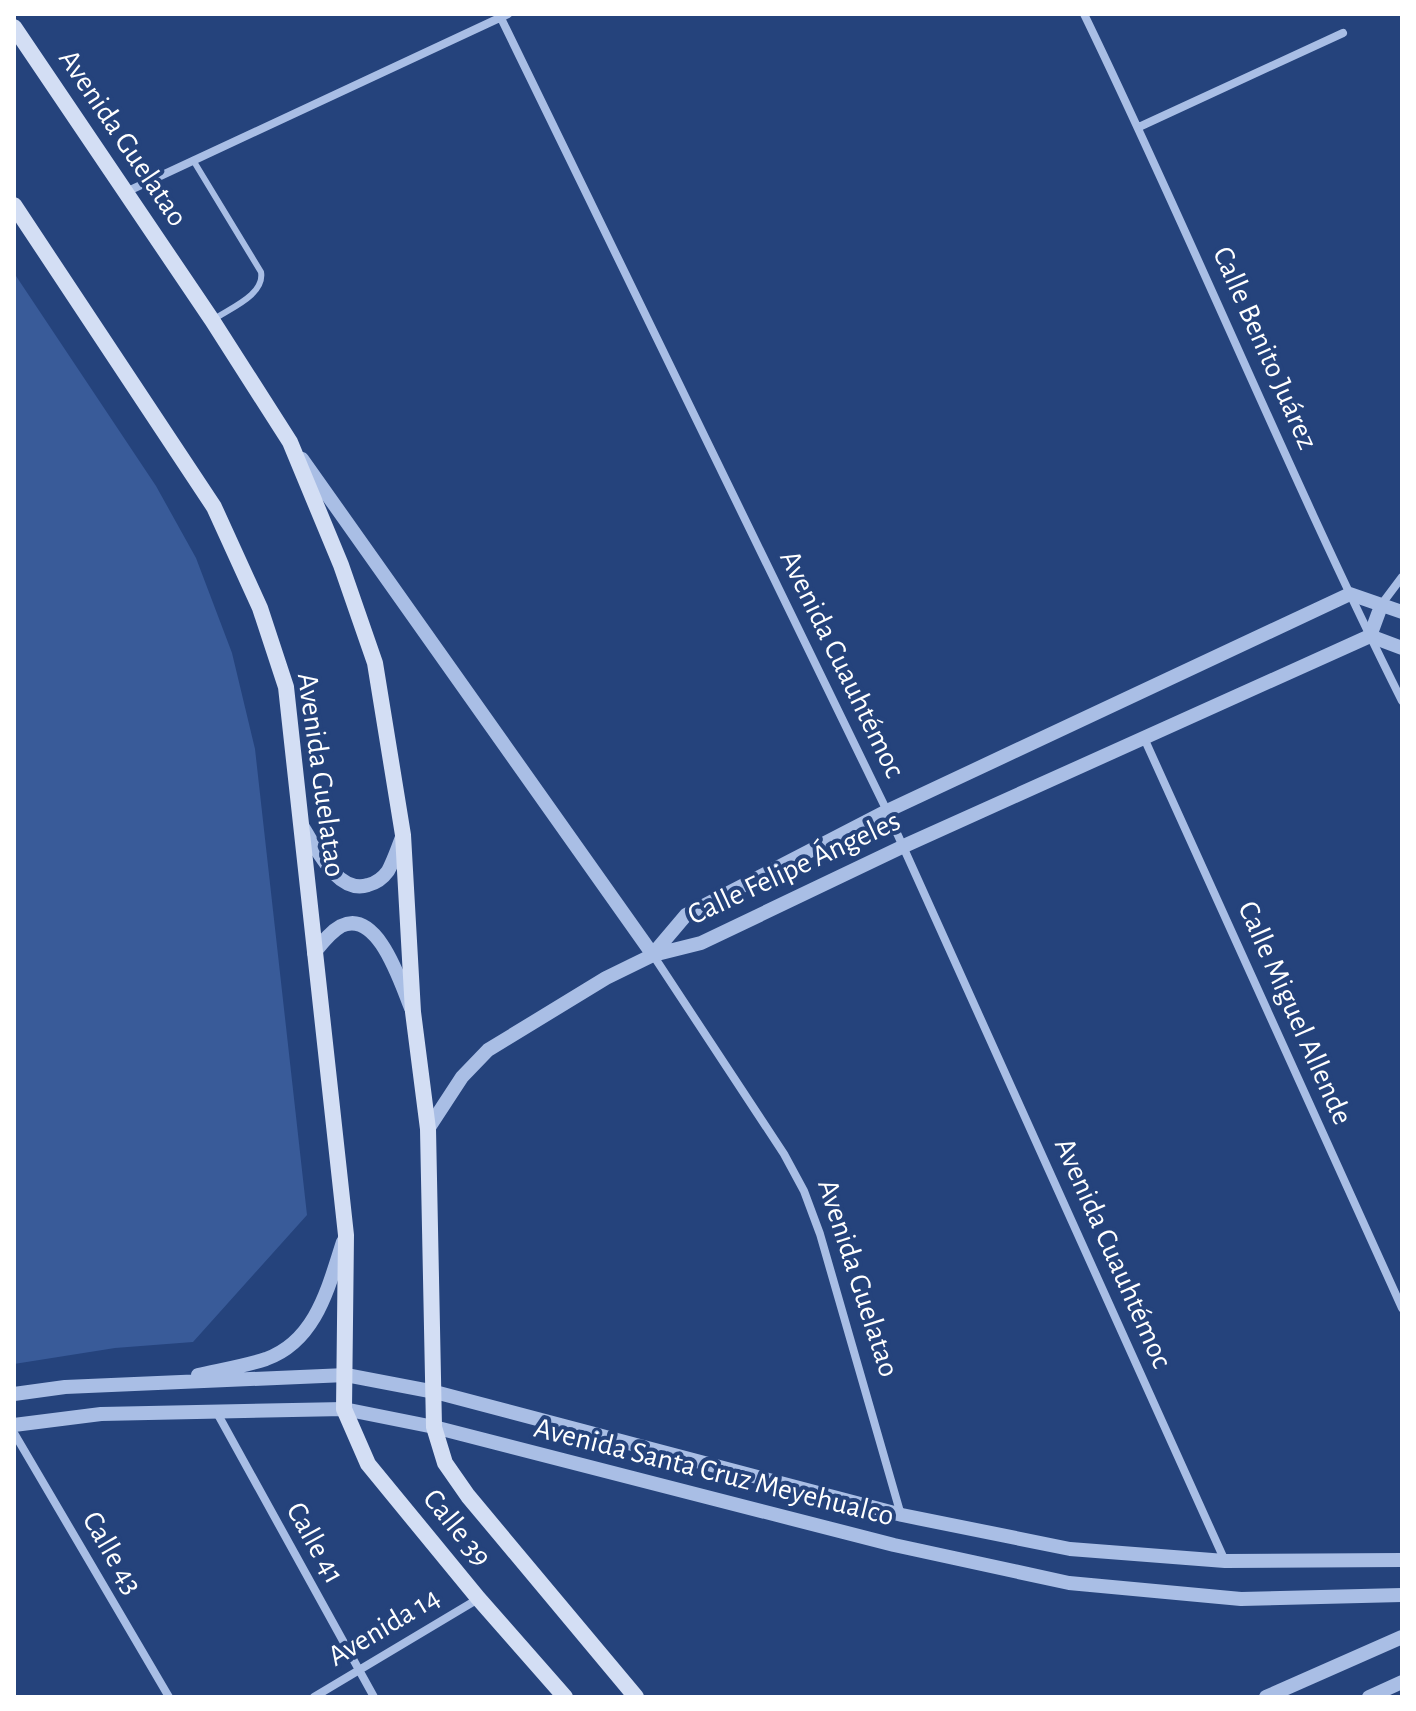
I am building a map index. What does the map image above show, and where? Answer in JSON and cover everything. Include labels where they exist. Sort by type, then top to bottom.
[{"type":"main road","name":"Avenida Guelatao","points":[[14,27],[212,320],[290,442],[341,565],[375,663],[403,835],[413,1012],[428,1129],[435,1392]]},
{"type":"main road","name":"Avenida Guelatao","points":[[14,205],[214,507],[260,608],[286,687],[346,1235],[346,1375]]},
{"type":"main road","name":"Calle 39","points":[[346,1375],[344,1409],[368,1464],[478,1598],[565,1697]]},
{"type":"main road","name":"Calle 39","points":[[435,1392],[434,1427],[445,1463],[468,1496],[636,1697]]},
{"type":"street","name":"Calle Benito Juárez","points":[[1084,14],[1139,127],[1350,594],[1402,701]]},
{"type":"street","points":[[126,192],[503,15]]},
{"type":"street","name":"Avenida Cuauhtémoc","points":[[503,15],[904,846],[1225,1561]]},
{"type":"street","points":[[1139,127],[1343,33]]},
{"type":"street","name":"Avenida Guelatao","points":[[290,442],[653,955],[784,1154],[804,1191],[820,1234],[902,1515]]},
{"type":"street","points":[[1402,577],[1381,606],[1370,636],[1402,648]]},
{"type":"street","points":[[1350,594],[1402,612]]},
{"type":"street","name":"Calle Felipe Ángeles","points":[[653,955],[686,915],[887,811],[1350,594]]},
{"type":"street","name":"Calle Felipe Ángeles","points":[[653,955],[701,943],[904,846],[1370,636]]},
{"type":"street","name":"Calle Miguel Allende","points":[[1144,738],[1402,1308]]},
{"type":"street","points":[[302,826],[341,880],[351,886],[362,887],[377,883],[387,872],[403,835]]},
{"type":"street","points":[[314,953],[342,925],[357,922],[371,930],[389,956],[413,1012]]},
{"type":"street","points":[[428,1129],[462,1077],[488,1050],[606,978],[653,955]]},
{"type":"street","points":[[167,1383],[267,1358],[287,1348],[317,1314],[346,1235]]},
{"type":"street","name":"Avenida Santa Cruz Meyehualco","points":[[14,1394],[65,1387],[346,1375],[435,1392],[902,1515],[1070,1549],[1225,1561],[1402,1560]]},
{"type":"street","name":"Avenida Santa Cruz Meyehualco","points":[[14,1425],[101,1414],[344,1409],[434,1427],[894,1545],[1069,1583],[1241,1599],[1402,1595]]},
{"type":"street","name":"Calle 41","points":[[216,1411],[374,1697]]},
{"type":"street","name":"Calle 43","points":[[14,1433],[169,1697]]},
{"type":"street","name":"Avenida 14","points":[[314,1697],[478,1598]]},
{"type":"street","points":[[1266,1697],[1402,1637]]},
{"type":"street","points":[[1369,1697],[1401,1684]]},
{"type":"lane","points":[[193,160],[261,272],[263,282],[258,290],[212,320]]},
{"type":"shaded area","points":[[14,273],[156,486],[196,558],[232,653],[255,749],[307,1215],[193,1342],[115,1348],[14,1364]]}]
